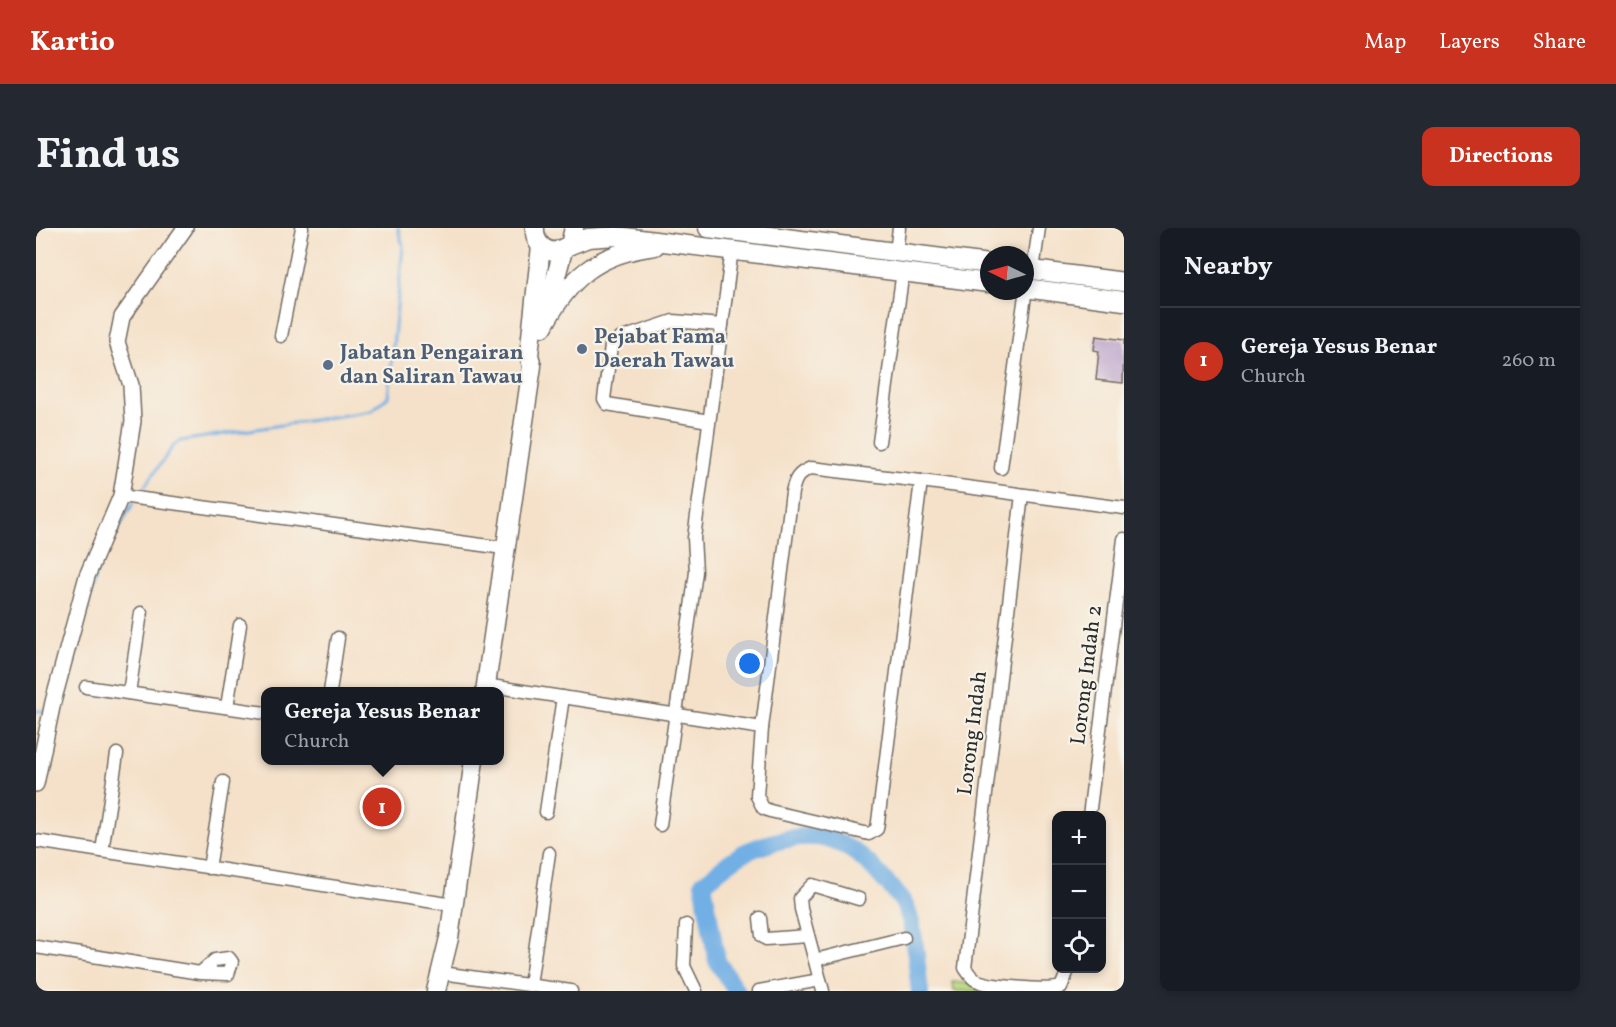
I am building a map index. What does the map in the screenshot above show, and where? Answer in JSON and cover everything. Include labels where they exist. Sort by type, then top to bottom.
[{"type":"main road","points":[[708,228],[980,263]]},
{"type":"main road","points":[[535,236],[548,251],[569,241],[597,236],[732,249],[980,282]]},
{"type":"main road","points":[[485,687],[531,366],[529,355],[535,236]]},
{"type":"main road","points":[[531,366],[538,356],[543,327],[569,241]]},
{"type":"main road","points":[[543,327],[567,287],[590,269],[615,255],[681,243]]},
{"type":"main road","points":[[1034,270],[1124,282]]},
{"type":"main road","points":[[1034,289],[1124,301]]},
{"type":"main road","points":[[436,991],[442,973],[454,905],[473,765]]},
{"type":"street","points":[[36,784],[53,702],[87,576],[121,496],[133,411],[131,385],[117,342],[122,317],[185,228]]},
{"type":"street","points":[[281,336],[302,228]]},
{"type":"street","points":[[897,252],[899,228]]},
{"type":"street","points":[[1034,248],[1039,228]]},
{"type":"street","points":[[660,825],[696,572],[694,538],[732,249]]},
{"type":"street","points":[[879,442],[903,271]]},
{"type":"street","points":[[1001,468],[1023,300]]},
{"type":"street","points":[[709,421],[607,404],[604,399],[611,346],[619,339],[673,321],[722,325]]},
{"type":"street","points":[[921,481],[877,830],[869,834],[862,833],[763,808],[757,796],[762,728],[795,481],[801,472],[811,468],[921,481],[1124,508]]},
{"type":"street","name":"Lorong Indah","points":[[1022,495],[965,957],[969,974],[985,983],[1049,991],[1061,987],[1067,973]]},
{"type":"street","points":[[121,496],[376,533],[504,548]]},
{"type":"street","name":"Lorong Indah 2","points":[[1090,811],[1124,539]]},
{"type":"street","points":[[129,693],[141,613]]},
{"type":"street","points":[[227,707],[240,625]]},
{"type":"street","points":[[331,687],[338,638]]},
{"type":"street","points":[[86,687],[261,712]]},
{"type":"street","points":[[504,690],[563,697],[762,728]]},
{"type":"street","points":[[546,812],[563,697]]},
{"type":"street","points":[[102,851],[117,754]]},
{"type":"street","points":[[209,868],[223,782]]},
{"type":"street","points":[[36,841],[454,905]]},
{"type":"street","points":[[530,985],[549,853]]},
{"type":"street","points":[[759,991],[821,986],[801,909],[800,898],[806,889],[812,885],[819,886],[859,899]]},
{"type":"street","points":[[760,918],[762,936],[766,939],[808,936]]},
{"type":"street","points":[[686,925],[684,966],[696,991]]},
{"type":"street","points":[[815,960],[904,938]]},
{"type":"street","points":[[36,947],[200,973]]},
{"type":"street","points":[[442,973],[571,991]]},
{"type":"green space","points":[[953,982],[1046,991],[954,991]]},
{"type":"building","points":[[1096,336],[1124,340],[1123,383],[1096,380],[1099,351],[1094,350]]},
{"type":"waterway","points":[[145,486],[174,445],[180,441],[371,411],[388,397],[403,246],[398,228]]},
{"type":"waterway","points":[[106,551],[133,503]]},
{"type":"waterway","points":[[58,708],[63,702],[95,577],[103,557]]},
{"type":"waterway","points":[[36,711],[46,711]]},
{"type":"waterway","points":[[736,991],[717,961],[703,883],[748,851],[786,839],[803,837],[819,837],[849,848],[864,859],[901,898],[911,921],[920,991]]},
{"type":"place","name":"Pejabat Fama Daerah Tawau","points":[[582,349]]},
{"type":"place","name":"Jabatan Pengairan dan Saliran Tawau","points":[[328,365]]},
{"type":"place","name":"Gereja Yesus Benar","points":[[382,807]]}]
